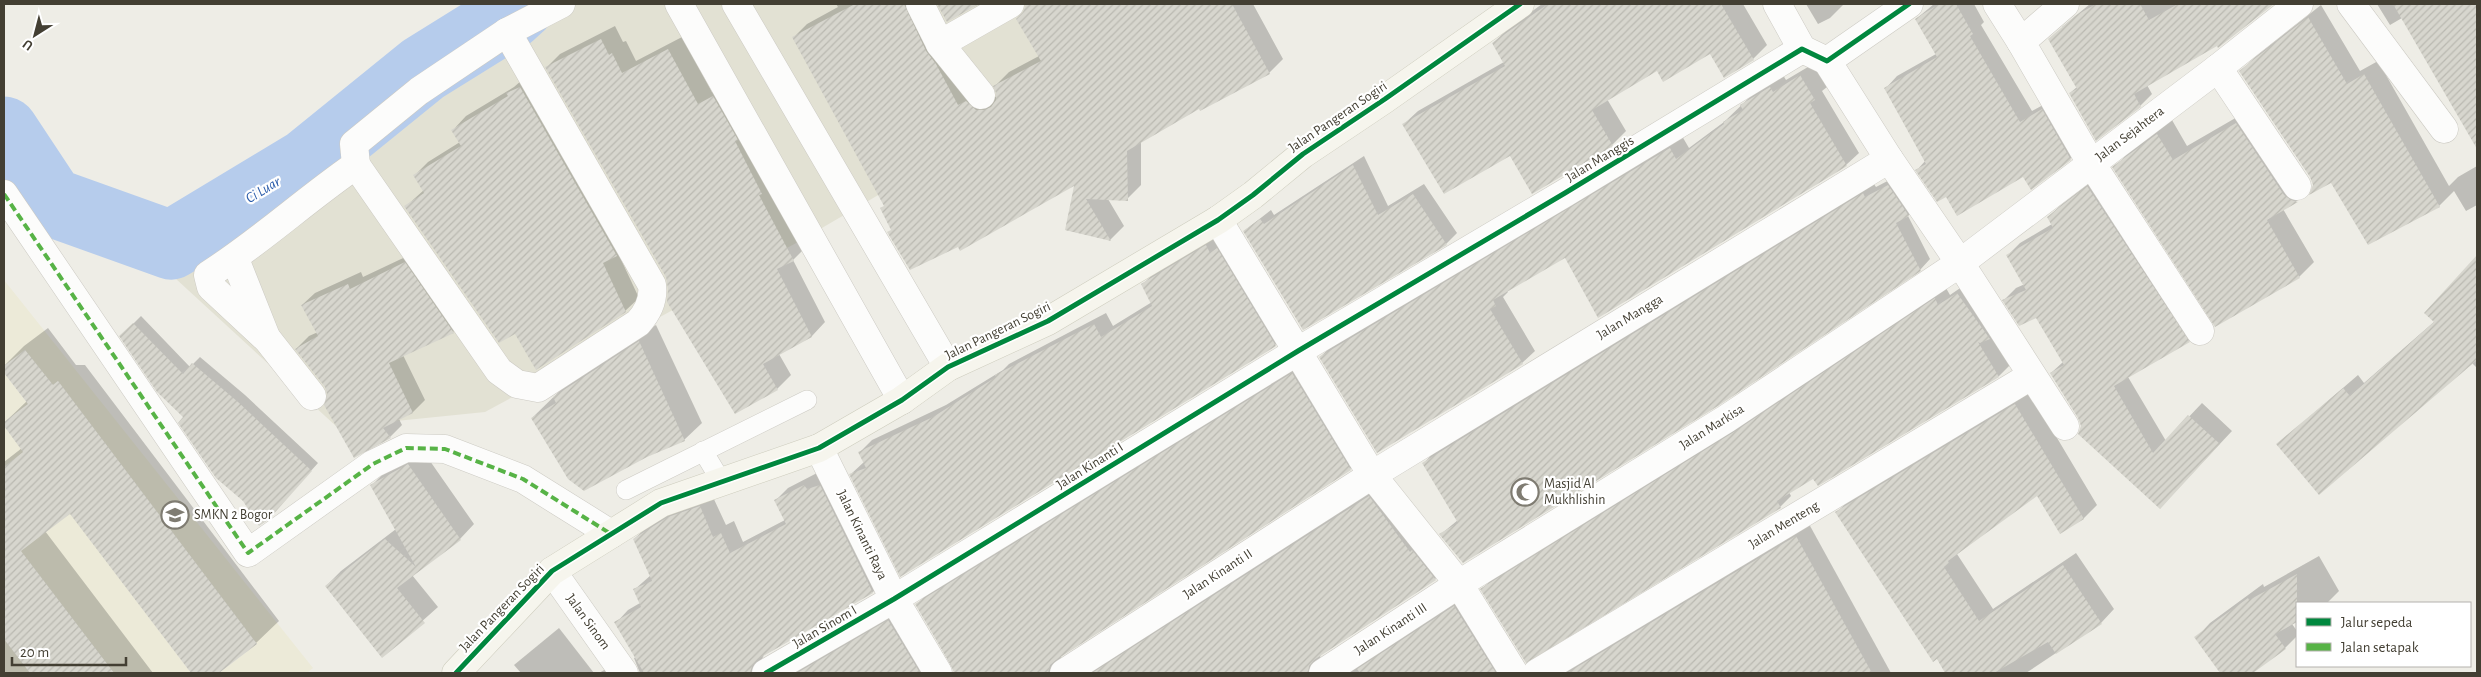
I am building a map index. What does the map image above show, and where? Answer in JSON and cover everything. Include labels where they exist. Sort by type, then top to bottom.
[{"type":"street","points":[[507,32],[652,286],[653,296],[645,315],[638,323],[538,388],[517,384],[499,371],[356,166],[354,144],[419,92],[507,32],[561,4]]},
{"type":"street","points":[[679,4],[902,400]]},
{"type":"street","points":[[736,4],[948,367]]},
{"type":"street","points":[[920,4],[940,44],[981,95]]},
{"type":"street","points":[[940,44],[1010,4]]},
{"type":"street","name":"Jalan Pangeran Sogiri","points":[[456,673],[552,572],[611,534],[662,503],[819,448],[902,400],[948,367],[1048,320],[1218,220],[1253,195],[1303,154],[1520,4]]},
{"type":"street","points":[[1777,4],[1802,49],[1827,60],[1888,159],[1960,263],[2031,376],[2065,426]]},
{"type":"street","points":[[1827,60],[1909,4]]},
{"type":"street","points":[[1997,4],[2091,163],[2200,331]]},
{"type":"street","points":[[2021,42],[2065,4]]},
{"type":"street","name":"Jalan Sejahtera","points":[[1960,263],[2218,68],[2299,4]]},
{"type":"street","points":[[2351,4],[2444,129]]},
{"type":"street","name":"Jalan Manggis","points":[[1298,351],[1565,193],[1802,49]]},
{"type":"street","points":[[2218,68],[2297,186]]},
{"type":"street","name":"Jalan Mangga","points":[[1372,474],[1888,159]]},
{"type":"street","points":[[312,396],[268,340],[235,312],[208,283],[208,275],[235,259],[324,187],[356,166]]},
{"type":"street","points":[[4,194],[248,553],[365,469],[406,448],[445,450],[523,479],[611,534]]},
{"type":"street","points":[[1218,220],[1372,474],[1459,584],[1514,673]]},
{"type":"street","name":"Jalan Markisa","points":[[1459,584],[1726,419],[1960,263]]},
{"type":"street","name":"Jalan Kinanti I","points":[[894,599],[1298,351]]},
{"type":"street","name":"Jalan Menteng","points":[[1537,673],[2031,376]]},
{"type":"street","name":"Jalan Kinanti Raya","points":[[819,448],[894,599],[938,673]]},
{"type":"street","name":"Jalan Kinanti II","points":[[1064,673],[1372,474]]},
{"type":"street","name":"Jalan Sinom","points":[[552,572],[624,673]]},
{"type":"street","name":"Jalan Kinanti III","points":[[1323,673],[1459,584]]},
{"type":"street","name":"Jalan Sinom I","points":[[766,673],[894,599]]},
{"type":"lane","points":[[626,490],[807,400]]},
{"type":"lane","points":[[703,451],[721,482]]},
{"type":"shaded area","points":[[504,4],[1205,4],[798,242],[485,412],[337,427],[163,267]]},
{"type":"shaded area","name":"SMKN 2 Bogor","points":[[4,280],[313,668],[307,673],[219,673],[257,644],[58,381],[53,385],[25,350],[4,366]]},
{"type":"shaded area","points":[[4,373],[28,404],[4,422]]},
{"type":"shaded area","points":[[4,426],[191,673],[114,673],[24,555],[4,569],[4,563],[60,521],[13,460],[4,467]]},
{"type":"shaded area","points":[[4,639],[30,673],[4,673]]},
{"type":"building","points":[[855,4],[904,4],[926,51],[936,64],[958,105],[966,101],[976,110],[984,110],[991,107],[996,100],[993,86],[1041,61],[1016,19],[1023,12],[1026,4],[1232,4],[1270,74],[1200,111],[1199,109],[1127,151],[1128,201],[1086,199],[1111,241],[1065,230],[1074,186],[960,251],[958,247],[910,270],[887,232],[891,230],[880,208],[884,206],[792,37]]},
{"type":"building","points":[[937,4],[979,4],[947,22]]},
{"type":"building","points":[[1548,4],[1721,4],[1754,60],[1724,78],[1710,54],[1663,82],[1657,71],[1592,110],[1613,146],[1532,194],[1510,156],[1444,194],[1402,124],[1505,66],[1492,43]]},
{"type":"building","points":[[1939,4],[1956,4],[1973,34],[1970,36],[2020,122],[2042,109],[2071,160],[2031,190],[2023,177],[1957,216],[1946,197],[1937,202],[1915,170],[1926,164],[1884,88],[1937,57],[1915,19]]},
{"type":"building","points":[[2096,4],[2140,4],[2149,20],[2178,4],[2274,4],[2218,48],[2217,46],[2134,94],[2141,107],[2096,141],[2069,93],[2077,89],[2048,39],[2075,16]]},
{"type":"building","points":[[2393,4],[2477,4],[2477,149]]},
{"type":"building","points":[[2308,17],[2347,84],[2364,74],[2440,207],[2368,245],[2331,183],[2309,195],[2313,185],[2310,177],[2239,71]]},
{"type":"building","points":[[601,39],[609,55],[612,53],[622,73],[668,49],[698,104],[713,96],[738,140],[735,141],[762,194],[759,195],[794,261],[777,269],[812,337],[763,364],[778,390],[735,414],[667,302],[668,289],[666,277],[545,67]]},
{"type":"building","points":[[1800,75],[1815,100],[1810,103],[1847,166],[1598,318],[1565,258],[1493,300],[1496,306],[1490,309],[1523,364],[1377,453],[1319,357],[1670,148],[1676,159],[1724,124],[1723,122],[1743,110],[1740,105],[1770,87],[1773,92]]},
{"type":"building","points":[[520,87],[617,256],[603,263],[626,312],[536,370],[515,334],[499,343],[404,206],[424,193],[413,175],[461,146],[451,130],[508,96],[506,93]]},
{"type":"building","points":[[2236,123],[2284,195],[2298,202],[2267,220],[2300,278],[2215,327],[2112,167],[2157,134],[2173,160]]},
{"type":"building","points":[[1353,165],[1378,215],[1413,194],[1447,245],[1303,330],[1243,231],[1260,219],[1264,224]]},
{"type":"building","points":[[1888,185],[1909,216],[1896,223],[1921,271],[1718,406],[1463,563],[1439,534],[1458,523],[1422,463],[1863,193],[1865,197]]},
{"type":"building","points":[[2087,186],[2190,342],[2114,386],[2153,453],[2188,415],[2220,444],[2160,509],[2078,434],[2081,426],[2078,418],[2050,373],[2064,365],[2036,318],[2019,326],[2002,300],[2026,290],[2006,255],[2053,228],[2047,217]]},
{"type":"building","points":[[1206,245],[1210,253],[1217,248],[1276,346],[900,577],[849,474],[866,468],[858,452],[933,417],[996,377],[995,375],[1094,324],[1101,337],[1152,306],[1141,284]]},
{"type":"building","points":[[2477,255],[2477,360],[2319,495],[2276,444],[2343,388],[2350,396],[2434,322],[2424,313]]},
{"type":"building","points":[[405,262],[454,333],[389,363],[413,413],[383,428],[391,438],[354,458],[324,405],[327,394],[325,387],[295,349],[318,336],[301,305],[348,284],[350,289]]},
{"type":"building","points":[[1957,293],[1990,339],[1978,342],[1999,377],[1818,486],[1813,479],[1777,501],[1781,508],[1526,663],[1480,589],[1734,432],[1935,298],[1938,305]]},
{"type":"building","points":[[133,323],[183,374],[192,363],[238,402],[312,471],[269,519],[259,526],[243,501],[216,478],[178,423],[183,417],[157,392],[119,336]]},
{"type":"building","points":[[639,341],[685,441],[647,457],[584,491],[568,479],[531,418],[556,403],[553,397]]},
{"type":"building","points":[[25,350],[53,385],[58,381],[257,644],[219,673],[191,673],[70,514],[21,551],[114,673],[30,673],[4,639],[4,467],[23,452],[4,426],[4,422],[28,404],[4,373],[4,366]]},
{"type":"building","points":[[1292,373],[1351,470],[1056,660],[1050,665],[1048,673],[954,673],[915,604]]},
{"type":"building","points":[[2015,404],[2084,519],[2060,534],[2037,496],[1948,561],[1949,563],[1944,567],[1979,621],[2063,565],[2102,624],[2056,654],[2048,642],[1994,673],[1945,673],[1937,659],[1933,662],[1835,512]]},
{"type":"building","points":[[408,464],[461,540],[397,588],[425,623],[382,658],[325,586],[385,539],[416,567],[370,485]]},
{"type":"building","points":[[804,485],[807,489],[820,485],[873,593],[758,659],[752,666],[750,673],[644,673],[614,622],[641,607],[633,589],[652,581],[633,539],[668,517],[700,506],[713,537],[721,533],[730,553],[786,524],[774,500]]},
{"type":"building","points":[[1369,496],[1410,552],[1412,550],[1436,580],[1314,660],[1309,666],[1308,673],[1092,673]]},
{"type":"building","points":[[1796,536],[1872,673],[1567,673]]},
{"type":"building","points":[[2297,574],[2296,623],[2275,634],[2286,649],[2253,673],[2220,673],[2194,637],[2248,598],[2249,600]]},
{"type":"building","points":[[1454,606],[1496,673],[1360,673],[1357,669]]},
{"type":"building","points":[[888,620],[920,673],[797,673]]},
{"type":"waterway","name":"Ci Luar","points":[[4,131],[51,202],[171,245],[307,163],[423,69],[510,15],[522,4]]},
{"type":"marked path","points":[[4,194],[248,553],[373,464],[406,448],[445,449],[523,479],[611,534]]},
{"type":"cycle path","points":[[456,673],[552,571],[661,503],[819,448],[902,400],[948,367],[1048,321],[1218,220],[1253,195],[1303,154],[1520,4]]},
{"type":"cycle path","points":[[766,673],[894,599],[1298,351],[1565,193],[1802,49],[1827,61],[1909,4]]},
{"type":"place","name":"Masjid Al Mukhlishin","points":[[1525,492]]},
{"type":"place","name":"SMKN 2 Bogor","points":[[175,515]]}]
